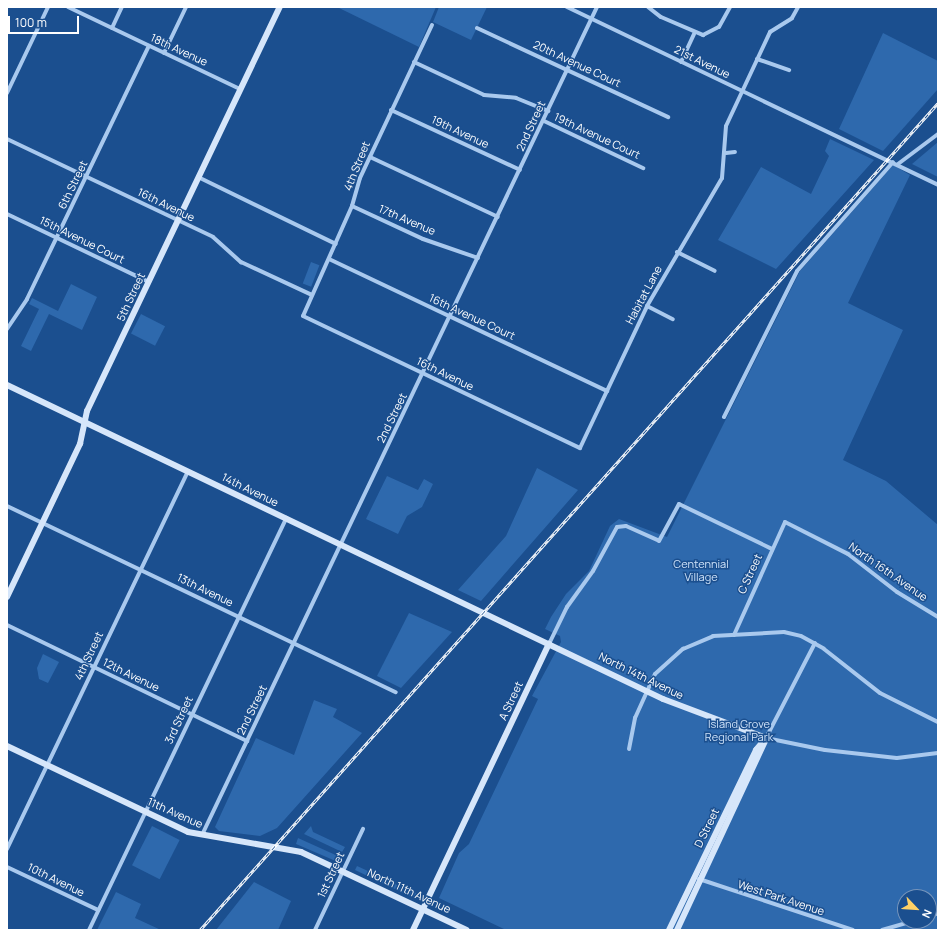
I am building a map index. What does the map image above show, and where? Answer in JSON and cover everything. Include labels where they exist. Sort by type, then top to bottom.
[{"type":"street","points":[[7,93],[48,7]]},
{"type":"street","name":"18th Avenue","points":[[68,7],[240,89]]},
{"type":"street","points":[[112,28],[122,7]]},
{"type":"street","points":[[164,53],[186,7]]},
{"type":"street","name":"5th Street","points":[[7,597],[80,444],[84,422],[178,220],[280,7]]},
{"type":"street","name":"21st Avenue","points":[[567,7],[896,163],[938,185]]},
{"type":"street","name":"2nd Street","points":[[202,836],[597,7]]},
{"type":"street","points":[[648,7],[694,34],[715,32],[730,7]]},
{"type":"street","name":"Habitat Lane","points":[[580,448],[647,306],[677,252],[722,178],[726,153],[726,126],[770,32],[792,18],[798,7]]},
{"type":"street","name":"4th Street","points":[[304,316],[352,206],[370,157],[432,25]]},
{"type":"street","name":"20th Avenue Court","points":[[477,28],[668,117]]},
{"type":"street","points":[[681,62],[694,34]]},
{"type":"street","name":"6th Street","points":[[7,329],[27,299],[149,46]]},
{"type":"street","points":[[757,59],[789,70]]},
{"type":"street","name":"19th Avenue Court","points":[[414,62],[484,95],[516,98],[548,111]]},
{"type":"street","name":"19th Avenue","points":[[392,110],[520,170]]},
{"type":"street","name":"19th Avenue Court","points":[[544,121],[643,168]]},
{"type":"street","points":[[724,417],[797,271],[896,163],[938,134]]},
{"type":"street","name":"16th Avenue","points":[[7,139],[178,220],[219,241],[241,262],[312,295]]},
{"type":"street","points":[[726,153],[735,152]]},
{"type":"street","points":[[370,157],[498,217]]},
{"type":"street","points":[[198,178],[336,244]]},
{"type":"street","name":"17th Avenue","points":[[352,206],[423,239],[478,258]]},
{"type":"street","name":"15th Avenue Court","points":[[7,214],[149,282]]},
{"type":"street","points":[[677,252],[715,271]]},
{"type":"street","name":"16th Avenue Court","points":[[329,259],[607,391]]},
{"type":"street","points":[[647,306],[673,319]]},
{"type":"street","name":"16th Avenue","points":[[304,316],[580,448]]},
{"type":"street","name":"14th Avenue","points":[[7,385],[484,612]]},
{"type":"street","name":"4th Street","points":[[7,849],[188,471]]},
{"type":"street","name":"A Street","points":[[413,930],[567,607],[593,571],[614,529],[626,526],[659,541],[679,504],[772,549]]},
{"type":"street","name":"13th Avenue","points":[[7,506],[396,692]]},
{"type":"street","name":"3rd Street","points":[[89,930],[286,518]]},
{"type":"street","name":"C Street","points":[[734,635],[785,522]]},
{"type":"street","name":"North 16th Avenue","points":[[785,522],[852,556],[897,592],[938,617]]},
{"type":"street","name":"North 14th Avenue","points":[[484,612],[646,690],[766,738],[825,750],[897,758],[938,753]]},
{"type":"street","name":"12th Avenue","points":[[7,625],[247,741]]},
{"type":"street","points":[[629,749],[635,718],[646,690],[658,670],[683,649],[703,639],[734,635],[784,632],[815,643],[880,693],[938,722]]},
{"type":"street","name":"D Street","points":[[677,930],[756,750],[766,738],[815,643]]},
{"type":"street","name":"11th Avenue","points":[[7,746],[146,812],[202,836],[287,848],[343,871]]},
{"type":"street","name":"1st Street","points":[[315,930],[363,829]]},
{"type":"street","name":"10th Avenue","points":[[7,866],[98,910]]},
{"type":"street","name":"North 11th Avenue","points":[[343,871],[467,930]]},
{"type":"street","name":"D Street","points":[[669,930],[700,879]]},
{"type":"street","name":"West Park Avenue","points":[[700,879],[852,930]]},
{"type":"street","points":[[882,930],[897,926]]},
{"type":"green space","points":[[337,7],[436,7],[419,47]]},
{"type":"green space","points":[[439,7],[487,7],[471,40],[433,22]]},
{"type":"green space","points":[[883,33],[938,61],[938,89],[883,151],[839,129]]},
{"type":"green space","points":[[830,139],[874,160],[776,269],[718,240],[761,167],[811,194],[829,156],[825,151]]},
{"type":"green space","points":[[938,142],[938,177],[912,164]]},
{"type":"green space","name":"Island Grove Regional Park","points":[[893,165],[910,175],[848,303],[903,330],[843,460],[886,481],[938,525],[938,930],[506,930],[439,898],[459,853],[469,844],[538,699],[532,696],[561,642],[560,636],[545,629],[551,617],[566,594],[589,571],[610,526],[619,519],[667,537],[800,271]]},
{"type":"green space","points":[[311,262],[319,265],[311,287],[303,283]]},
{"type":"green space","points":[[71,284],[97,297],[82,330],[49,314],[31,351],[21,346],[39,309],[29,304],[32,298],[58,311]]},
{"type":"green space","points":[[141,314],[165,326],[155,346],[131,334]]},
{"type":"green space","points":[[537,468],[578,490],[481,601],[458,590],[506,536]]},
{"type":"green space","points":[[387,476],[418,490],[424,479],[433,484],[422,507],[407,516],[398,534],[366,519]]},
{"type":"green space","points":[[409,613],[452,632],[401,688],[377,676]]},
{"type":"green space","points":[[43,654],[59,662],[48,683],[39,679],[37,668]]},
{"type":"green space","points":[[314,700],[337,709],[333,717],[362,733],[277,828],[260,836],[219,831],[215,827],[256,738],[294,755]]},
{"type":"green space","points":[[152,826],[180,840],[160,879],[132,865]]},
{"type":"green space","points":[[311,826],[313,832],[345,847],[342,852],[304,834]]},
{"type":"green space","points":[[298,838],[340,857],[338,862],[296,844]]},
{"type":"green space","points":[[357,866],[416,893],[416,899],[355,870]]},
{"type":"green space","points":[[254,882],[291,901],[278,930],[216,930]]},
{"type":"green space","points":[[116,892],[141,904],[135,918],[161,930],[97,930]]},
{"type":"railway","points":[[200,930],[938,103]]},
{"type":"park label","name":"Centennial Village","points":[[701,571]]}]
